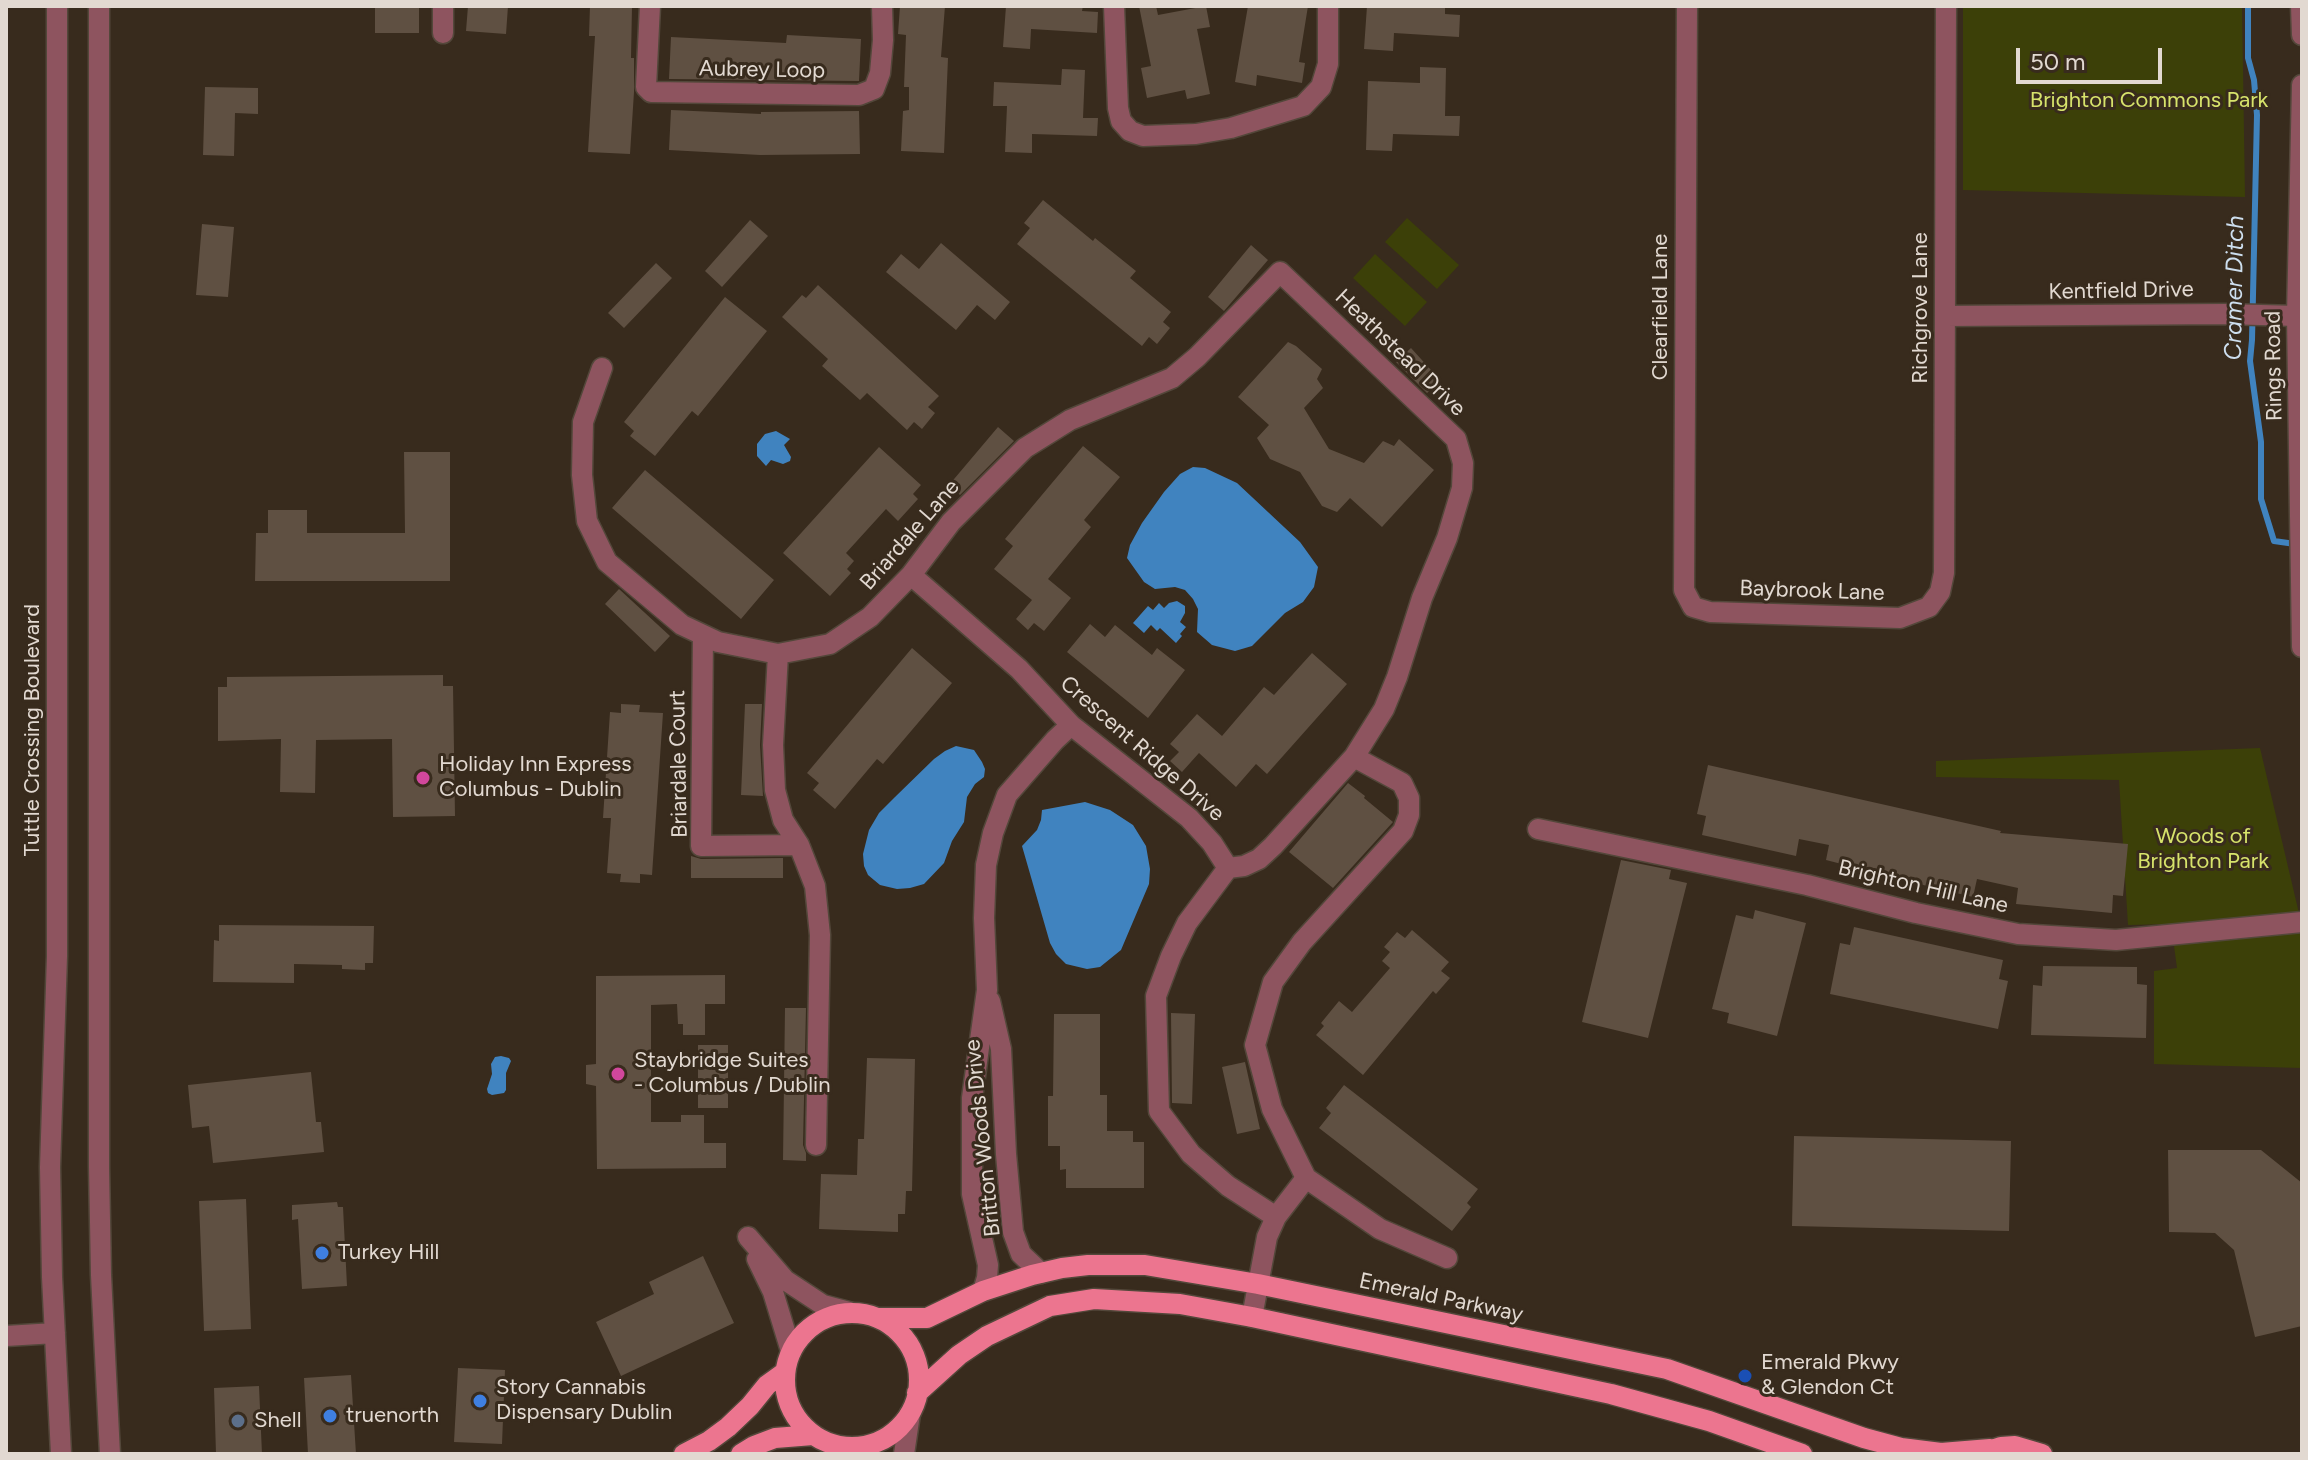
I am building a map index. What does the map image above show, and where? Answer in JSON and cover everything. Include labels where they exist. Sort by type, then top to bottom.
[{"type":"main road","name":"Emerald Parkway","points":[[879,1318],[927,1318],[983,1291],[1041,1273],[1088,1265],[1145,1265],[1258,1284],[1667,1369],[1901,1448],[1941,1453],[1985,1452],[2015,1446],[2042,1454]]},
{"type":"main road","points":[[917,1393],[959,1355],[987,1336],[1050,1306],[1094,1299],[1180,1304],[1611,1394],[1709,1421],[1802,1454]]},
{"type":"main road","points":[[849,1312],[879,1318],[898,1331],[911,1349],[918,1370],[917,1393],[910,1414],[895,1431],[877,1442],[837,1449],[813,1435],[800,1423],[791,1408],[785,1390],[785,1372],[791,1351],[814,1324],[831,1316],[849,1312]]},
{"type":"main road","points":[[684,1454],[728,1427],[767,1385],[785,1372]]},
{"type":"main road","points":[[741,1454],[775,1438],[813,1435]]},
{"type":"street","name":"Tuttle Crossing Boulevard","points":[[57,6],[57,956],[50,1167],[61,1454]]},
{"type":"street","points":[[99,6],[99,1167],[110,1454]]},
{"type":"street","points":[[443,6],[443,33]]},
{"type":"street","name":"Aubrey Loop","points":[[650,6],[646,87],[651,92],[859,95],[874,89],[880,73],[882,6]]},
{"type":"street","points":[[1114,6],[1118,108],[1121,121],[1130,131],[1143,136],[1196,134],[1231,128],[1303,106],[1321,87],[1328,64],[1328,6]]},
{"type":"street","name":"Clearfield Lane","points":[[1687,6],[1684,590],[1693,607]]},
{"type":"street","name":"Richgrove Lane","points":[[1929,607],[1940,592],[1944,573],[1946,6]]},
{"type":"street","points":[[2301,6],[2302,35]]},
{"type":"street","name":"Rings Road","points":[[2302,85],[2297,316],[2302,647]]},
{"type":"street","name":"Heathstead Drive","points":[[1126,398],[1172,378],[1197,357],[1280,272],[1456,439],[1463,463],[1462,488],[1447,538],[1422,598],[1384,709],[1354,757],[1273,846],[1259,859],[1244,866],[1228,868]]},
{"type":"street","name":"Kentfield Drive","points":[[1945,316],[2297,316]]},
{"type":"street","name":"Briardale Lane","points":[[602,368],[583,422],[582,475],[587,521],[607,562],[682,625],[737,647],[778,654],[830,644],[849,633],[870,617],[911,575],[951,522],[1025,448],[1070,420],[1126,398]]},
{"type":"street","name":"Crescent Ridge Drive","points":[[911,575],[1019,669],[1071,725],[1189,818],[1212,843],[1228,868]]},
{"type":"street","name":"Baybrook Lane","points":[[1693,607],[1710,612],[1900,618],[1929,607]]},
{"type":"street","name":"Briardale Court","points":[[703,635],[701,846],[799,845]]},
{"type":"street","points":[[778,654],[773,745],[775,790],[783,820],[799,845],[815,886],[820,935],[816,1145]]},
{"type":"street","name":"Britton Woods Drive","points":[[983,1291],[988,1265],[972,1194],[972,1112],[987,990],[984,918],[986,865],[993,833],[1007,795],[1071,725]]},
{"type":"street","points":[[1354,757],[1402,783],[1409,798],[1409,815],[1403,831],[1282,967],[1273,982],[1255,1045],[1272,1109],[1306,1178],[1380,1229],[1447,1258]]},
{"type":"street","name":"Brighton Hill Lane","points":[[1538,829],[1807,885],[1916,913],[2018,934],[2116,940],[2302,922]]},
{"type":"street","points":[[1228,868],[1187,923],[1156,996],[1159,1111],[1191,1154],[1228,1186],[1276,1217]]},
{"type":"street","name":"Britton Woods Drive","points":[[987,990],[1001,1049],[1013,1232],[1021,1254],[1041,1273]]},
{"type":"street","points":[[1252,1317],[1267,1237],[1276,1217],[1306,1178]]},
{"type":"street","points":[[791,1351],[773,1292],[748,1237],[785,1280],[823,1305],[849,1312]]},
{"type":"street","points":[[6,1336],[55,1333]]},
{"type":"street","points":[[904,1454],[910,1414]]},
{"type":"green space","name":"Brighton Commons Park","points":[[1963,6],[2242,6],[2245,197],[1963,190]]},
{"type":"green space","points":[[1407,218],[1459,265],[1437,289],[1385,242]]},
{"type":"green space","points":[[1375,254],[1427,302],[1405,326],[1353,278]]},
{"type":"green space","name":"Woods of Brighton Park","points":[[2260,748],[2302,926],[2302,1068],[2154,1064],[2154,971],[2177,968],[2171,924],[2128,925],[2119,780],[1936,777],[1936,761]]},
{"type":"water","points":[[776,431],[790,439],[784,445],[790,461],[783,464],[771,460],[766,466],[757,456],[757,444],[765,434]]},
{"type":"water","points":[[1193,467],[1205,468],[1237,483],[1300,542],[1318,567],[1314,587],[1303,602],[1285,613],[1252,646],[1235,651],[1212,645],[1197,632],[1198,609],[1185,590],[1175,587],[1155,589],[1144,582],[1127,558],[1142,523],[1164,492],[1180,474]]},
{"type":"water","points":[[1177,601],[1185,606],[1180,622],[1186,627],[1176,643],[1160,628],[1157,631],[1151,625],[1144,633],[1133,623],[1148,606],[1153,610],[1159,603],[1164,608]]},
{"type":"water","points":[[956,746],[974,750],[985,769],[984,777],[967,797],[964,822],[952,841],[944,863],[924,884],[897,889],[880,885],[868,875],[864,866],[863,854],[869,830],[879,813],[934,759]]},
{"type":"water","points":[[1085,802],[1110,810],[1133,825],[1146,846],[1150,869],[1149,884],[1121,950],[1100,967],[1087,969],[1066,964],[1050,943],[1022,846],[1037,830],[1042,810]]},
{"type":"water","points":[[501,1056],[511,1061],[506,1073],[506,1090],[492,1095],[487,1089],[492,1074],[491,1064],[495,1057]]},
{"type":"building","points":[[375,6],[419,6],[419,33],[375,33]]},
{"type":"building","points":[[468,6],[508,6],[506,34],[466,31]]},
{"type":"building","points":[[590,6],[632,6],[634,92],[630,154],[588,152],[595,36],[589,36]]},
{"type":"building","points":[[900,6],[945,6],[941,57],[948,58],[944,153],[901,151],[903,111],[909,110],[909,87],[904,87],[906,35],[898,34]]},
{"type":"building","points":[[1006,6],[1083,6],[1082,11],[1098,12],[1097,33],[1031,29],[1030,49],[1003,47]]},
{"type":"building","points":[[1139,6],[1156,6],[1158,15],[1206,6],[1210,27],[1197,29],[1210,94],[1187,99],[1185,90],[1147,98],[1141,68],[1151,66]]},
{"type":"building","points":[[1248,6],[1308,6],[1299,62],[1305,63],[1302,83],[1257,75],[1256,86],[1235,82]]},
{"type":"building","points":[[1367,6],[1445,6],[1445,14],[1460,15],[1459,37],[1394,33],[1393,51],[1364,49]]},
{"type":"building","points":[[787,35],[861,39],[859,81],[669,79],[671,37],[786,43]]},
{"type":"building","points":[[1420,67],[1446,68],[1445,116],[1460,116],[1459,136],[1393,134],[1392,151],[1366,150],[1368,81],[1420,83]]},
{"type":"building","points":[[1062,69],[1085,70],[1083,118],[1098,118],[1097,136],[1032,134],[1032,153],[1005,152],[1007,106],[993,106],[994,82],[1061,85]]},
{"type":"building","points":[[205,87],[258,88],[258,114],[235,113],[234,156],[203,155]]},
{"type":"building","points":[[671,110],[761,114],[859,111],[860,154],[760,155],[669,150]]},
{"type":"building","points":[[1043,200],[1136,271],[1130,278],[1171,312],[1163,322],[1170,328],[1157,344],[1149,337],[1142,346],[1017,244],[1030,228],[1024,223]]},
{"type":"building","points":[[750,220],[768,236],[722,287],[705,271]]},
{"type":"building","points":[[202,224],[234,227],[228,297],[196,295]]},
{"type":"building","points":[[941,243],[1010,302],[995,320],[977,305],[956,330],[886,272],[901,254],[919,269]]},
{"type":"building","points":[[1251,245],[1268,260],[1224,311],[1208,297]]},
{"type":"building","points":[[656,263],[672,278],[624,328],[608,313]]},
{"type":"building","points":[[818,285],[939,396],[928,407],[935,413],[922,429],[914,422],[907,430],[867,393],[860,400],[822,366],[828,359],[782,317],[802,295],[806,298]]},
{"type":"building","points":[[725,297],[767,331],[698,416],[692,411],[655,456],[630,436],[634,431],[624,422]]},
{"type":"building","points":[[1288,342],[1322,369],[1317,379],[1323,388],[1304,408],[1329,449],[1364,463],[1383,441],[1394,446],[1399,439],[1434,470],[1382,527],[1350,498],[1337,512],[1322,506],[1300,472],[1270,459],[1257,438],[1269,425],[1238,397]]},
{"type":"building","points":[[1411,348],[1441,381],[1427,393],[1396,362]]},
{"type":"building","points":[[998,427],[1014,441],[960,495],[949,485]]},
{"type":"building","points":[[1083,446],[1120,477],[1084,520],[1091,527],[1048,579],[1071,598],[1044,631],[1034,623],[1028,630],[1016,619],[1032,600],[994,569],[1013,546],[1005,539]]},
{"type":"building","points":[[879,447],[921,485],[913,494],[918,499],[898,521],[886,509],[846,553],[854,561],[847,569],[851,573],[830,596],[783,553]]},
{"type":"building","points":[[404,452],[450,452],[450,581],[255,581],[256,533],[268,533],[268,510],[307,510],[307,533],[405,533]]},
{"type":"building","points":[[645,470],[774,580],[741,619],[612,508]]},
{"type":"building","points":[[619,589],[670,636],[655,652],[605,604]]},
{"type":"building","points":[[1090,624],[1105,637],[1115,625],[1152,655],[1157,648],[1185,670],[1148,718],[1067,652]]},
{"type":"building","points":[[912,648],[952,683],[883,764],[877,759],[835,809],[813,790],[819,783],[807,773]]},
{"type":"building","points":[[1312,653],[1347,684],[1267,774],[1256,764],[1236,787],[1199,753],[1182,772],[1170,761],[1179,752],[1170,744],[1197,714],[1222,736],[1264,687],[1274,695]]},
{"type":"building","name":"Holiday Inn Express Columbus - Dublin","points":[[443,675],[443,686],[453,686],[455,816],[393,817],[392,739],[316,740],[315,793],[280,792],[281,739],[218,741],[218,687],[227,687],[227,677]]},
{"type":"building","points":[[621,704],[640,705],[639,712],[663,713],[652,875],[640,874],[640,883],[620,882],[621,874],[607,873],[611,818],[603,818],[610,712],[621,713]]},
{"type":"building","points":[[745,704],[762,704],[760,745],[763,796],[741,795]]},
{"type":"building","points":[[1708,765],[2000,833],[2128,844],[2123,896],[2113,895],[2112,913],[2016,904],[2018,888],[1977,879],[1973,897],[1826,860],[1829,845],[1799,839],[1796,856],[1702,835],[1706,816],[1697,814]]},
{"type":"building","points":[[1348,783],[1393,822],[1333,888],[1289,852]]},
{"type":"building","points":[[691,856],[701,859],[783,858],[783,878],[691,878]]},
{"type":"building","points":[[1621,860],[1671,870],[1669,879],[1687,883],[1648,1038],[1582,1022]]},
{"type":"building","points":[[1755,910],[1806,923],[1777,1036],[1727,1023],[1729,1013],[1712,1009],[1736,915],[1753,919]]},
{"type":"building","points":[[219,925],[374,926],[373,963],[365,963],[365,970],[342,969],[342,965],[294,964],[294,983],[213,982],[214,940],[219,941]]},
{"type":"building","points":[[1854,927],[2003,960],[1999,979],[2008,981],[1998,1029],[1830,994],[1840,943],[1850,945]]},
{"type":"building","points":[[1412,930],[1449,962],[1441,971],[1450,978],[1436,994],[1433,991],[1363,1075],[1316,1035],[1324,1026],[1321,1023],[1339,1001],[1352,1012],[1390,968],[1382,961],[1390,952],[1384,947],[1397,932],[1405,938]]},
{"type":"building","points":[[2043,966],[2137,967],[2137,984],[2147,985],[2146,1038],[2031,1035],[2033,985],[2042,986]]},
{"type":"building","name":"Staybridge Suites - Columbus / Dublin","points":[[725,975],[725,1004],[705,1004],[705,1035],[683,1035],[683,1024],[678,1024],[677,1004],[651,1005],[651,1122],[681,1122],[681,1115],[704,1115],[704,1143],[726,1143],[726,1168],[597,1169],[596,1086],[586,1084],[586,1065],[596,1064],[596,976]]},
{"type":"building","points":[[785,1008],[806,1008],[803,1145],[806,1161],[783,1160]]},
{"type":"building","points":[[1171,1013],[1195,1014],[1192,1104],[1172,1103]]},
{"type":"building","points":[[1054,1014],[1100,1014],[1100,1095],[1107,1095],[1107,1131],[1133,1131],[1133,1142],[1144,1142],[1144,1188],[1066,1188],[1066,1169],[1060,1170],[1060,1146],[1048,1146],[1048,1096],[1053,1096]]},
{"type":"building","points":[[698,1045],[728,1045],[728,1108],[698,1108]]},
{"type":"building","points":[[867,1058],[915,1059],[912,1191],[906,1191],[905,1214],[898,1214],[898,1232],[819,1229],[821,1174],[857,1175],[858,1139],[864,1139]]},
{"type":"building","points":[[1245,1062],[1260,1129],[1237,1134],[1222,1067]]},
{"type":"building","points":[[311,1072],[316,1122],[321,1122],[324,1152],[213,1163],[209,1126],[192,1128],[188,1085]]},
{"type":"building","points":[[1344,1085],[1478,1189],[1467,1203],[1471,1207],[1452,1231],[1319,1128],[1331,1113],[1326,1108]]},
{"type":"building","points":[[1794,1136],[2011,1141],[2009,1231],[1792,1226]]},
{"type":"building","points":[[2168,1150],[2261,1150],[2302,1183],[2302,1326],[2255,1337],[2234,1250],[2215,1233],[2169,1232]]},
{"type":"building","points":[[246,1199],[251,1329],[204,1331],[199,1201]]},
{"type":"building","name":"Turkey Hill","points":[[337,1202],[338,1207],[343,1207],[347,1286],[302,1289],[298,1219],[292,1220],[292,1205]]},
{"type":"building","points":[[703,1256],[734,1323],[621,1376],[596,1322],[654,1294],[649,1282]]},
{"type":"building","points":[[458,1368],[505,1370],[502,1444],[454,1442]]},
{"type":"building","name":"truenorth","points":[[351,1375],[356,1454],[308,1454],[304,1378]]},
{"type":"building","name":"Shell","points":[[259,1386],[262,1454],[216,1454],[214,1388]]},
{"type":"waterway","name":"Cramer Ditch","points":[[2248,6],[2248,58],[2254,80],[2257,115],[2250,361],[2261,442],[2261,499],[2274,541],[2295,544]]},
{"type":"place","name":"Holiday Inn Express Columbus - Dublin","points":[[423,778]]},
{"type":"place","name":"Staybridge Suites - Columbus / Dublin","points":[[618,1074]]},
{"type":"place","name":"Turkey Hill","points":[[322,1253]]},
{"type":"place","name":"Emerald Pkwy & Glendon Ct","points":[[1745,1376]]},
{"type":"place","name":"Story Cannabis Dispensary Dublin","points":[[480,1401]]},
{"type":"place","name":"truenorth","points":[[330,1416]]},
{"type":"place","name":"Shell","points":[[238,1421]]}]
